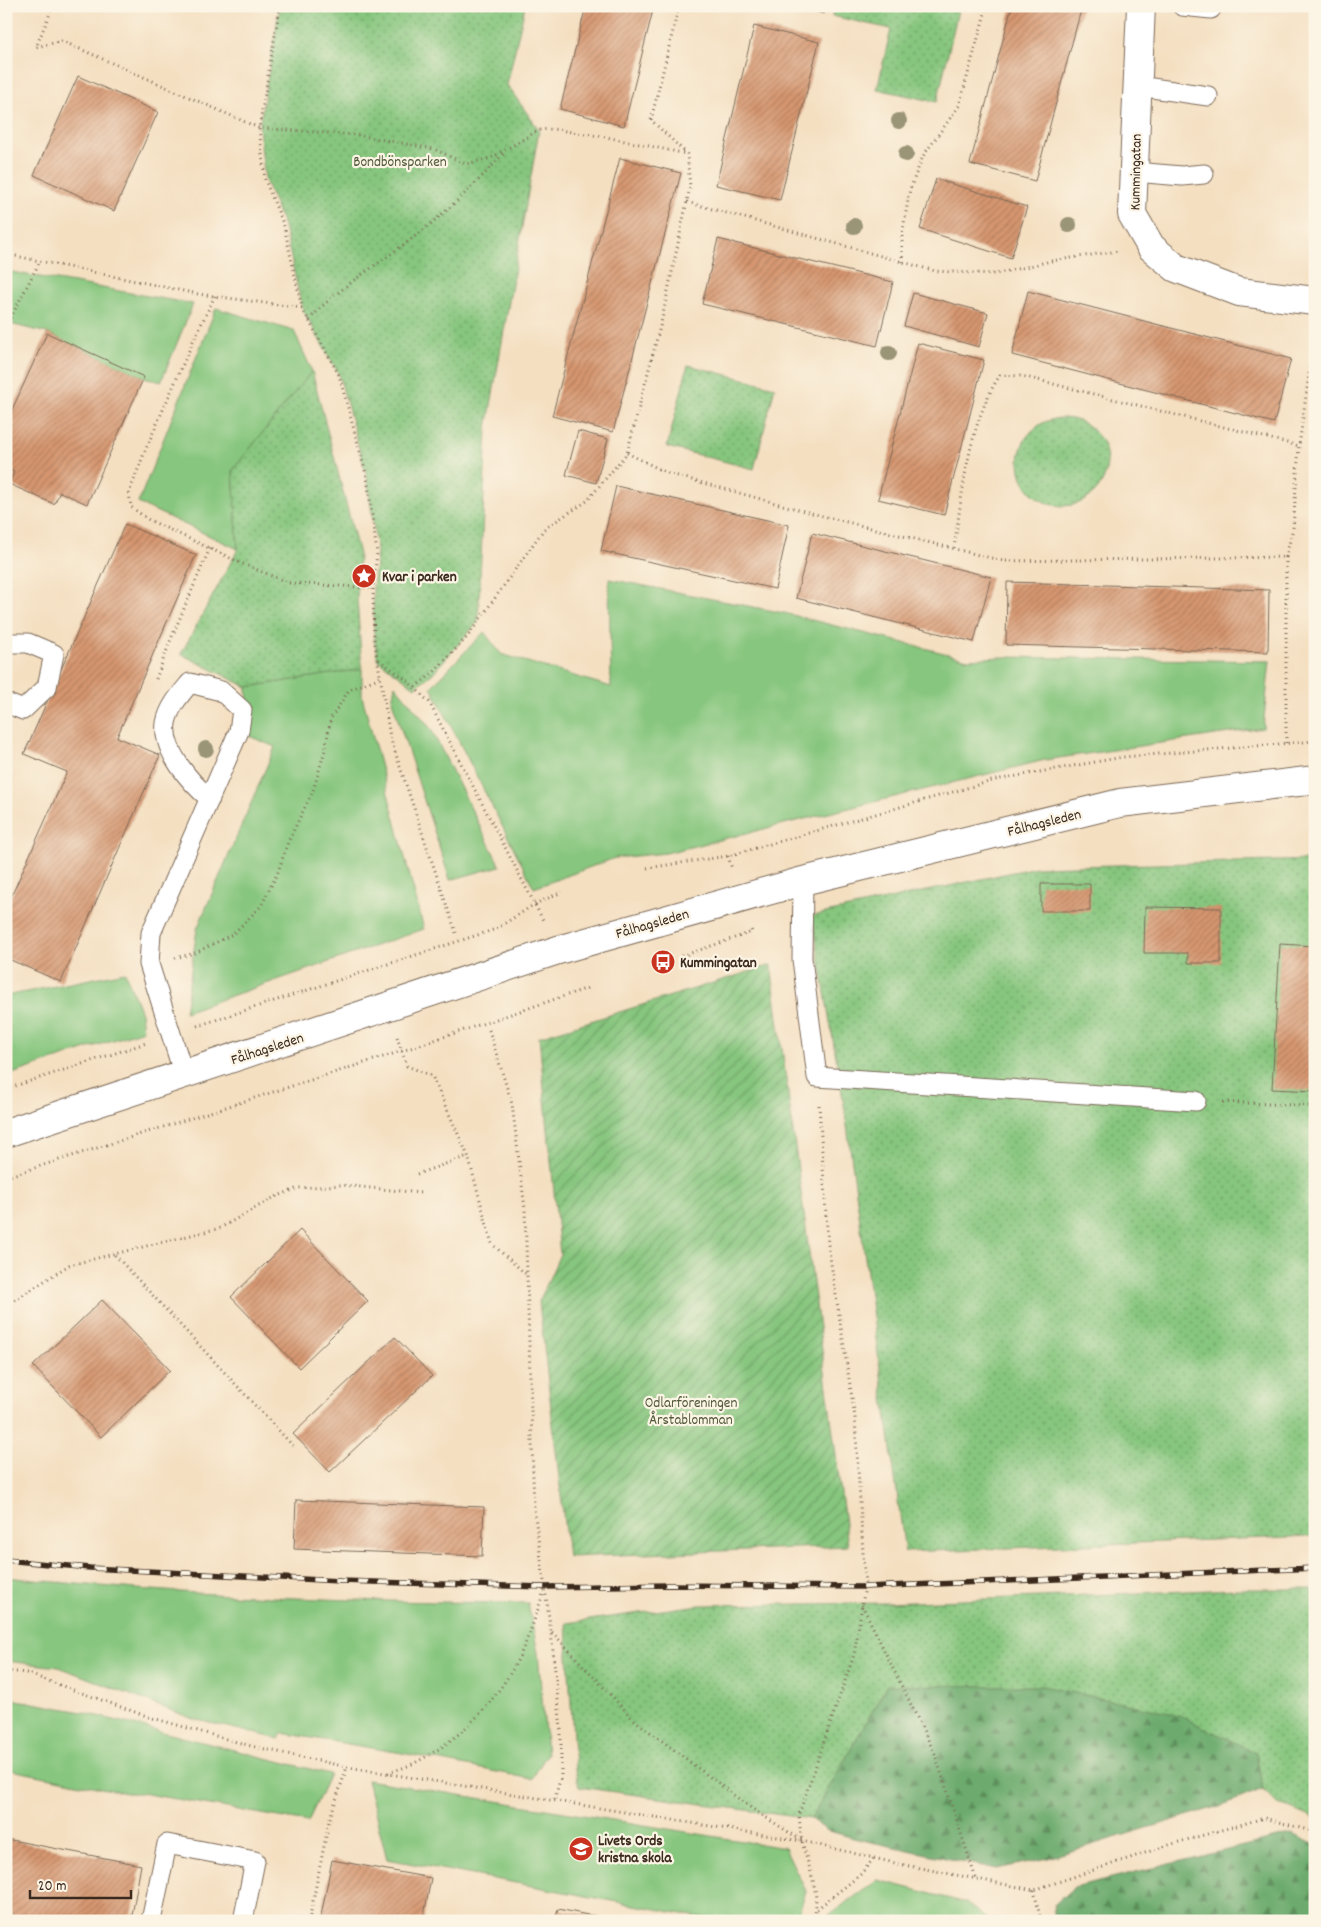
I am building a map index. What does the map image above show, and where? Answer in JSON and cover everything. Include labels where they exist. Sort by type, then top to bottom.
[{"type":"street","name":"Kummingatan","points":[[1141,6],[1132,214],[1151,247],[1176,268],[1240,292],[1315,301]]},
{"type":"street","name":"Fålhagsleden","points":[[6,1133],[558,950],[803,881],[1120,803],[1315,780]]},
{"type":"lane","points":[[1182,6],[1210,9]]},
{"type":"lane","points":[[1138,86],[1208,96]]},
{"type":"lane","points":[[1134,172],[1182,176],[1204,174]]},
{"type":"lane","points":[[6,643],[28,643],[54,654],[47,687],[22,710],[6,703]]},
{"type":"lane","points":[[184,1075],[169,1035],[149,964],[151,933],[210,799],[239,731],[242,710],[221,691],[190,683],[175,700],[166,724],[171,753],[193,784],[210,799]]},
{"type":"lane","points":[[803,881],[802,959],[817,1077],[1196,1101]]},
{"type":"lane","points":[[151,1921],[167,1844],[255,1861],[243,1921]]},
{"type":"path","points":[[53,6],[36,47],[62,41],[259,128],[357,135],[434,149],[466,164],[491,158],[539,130],[552,129],[606,137],[687,154]]},
{"type":"path","points":[[280,6],[259,128],[265,180],[284,226],[302,308],[339,375],[367,477],[377,553],[374,588],[374,638],[390,736],[457,936]]},
{"type":"path","points":[[415,687],[432,674],[468,636],[544,529],[587,500],[628,453],[662,319],[690,187],[687,154],[651,120],[679,6]]},
{"type":"path","points":[[902,262],[902,235],[910,188],[923,156],[959,106],[987,6]]},
{"type":"path","points":[[309,320],[324,303],[396,251],[473,188],[507,149]]},
{"type":"path","points":[[687,202],[936,271],[995,274],[1051,261],[1151,247]]},
{"type":"path","points":[[6,254],[215,296],[302,308]]},
{"type":"path","points":[[6,327],[40,261]]},
{"type":"path","points":[[215,296],[144,452],[130,493],[131,507],[148,520],[289,582],[374,588]]},
{"type":"path","points":[[1286,743],[1286,557],[1293,528],[1299,446],[1315,331]]},
{"type":"path","points":[[954,548],[965,479],[979,417],[988,393],[1000,375],[1022,376],[1299,446]]},
{"type":"path","points":[[628,453],[666,473],[815,514],[1003,560],[1286,557]]},
{"type":"path","points":[[156,682],[171,639],[210,548]]},
{"type":"path","points":[[378,660],[415,687],[429,702],[558,950]]},
{"type":"path","points":[[149,964],[195,953],[234,934],[261,906],[278,872],[288,842],[313,791],[325,750],[331,718],[349,690],[381,677]]},
{"type":"path","points":[[647,868],[728,856],[995,780],[1123,757],[1315,741]]},
{"type":"path","points":[[6,1089],[496,929],[535,904],[562,892]]},
{"type":"path","points":[[374,968],[407,1066],[432,1076],[468,1156],[492,1244],[527,1276]]},
{"type":"path","points":[[6,1177],[402,1051],[588,988]]},
{"type":"path","points":[[489,1030],[512,1104],[526,1209],[534,1509],[551,1632],[561,1729],[561,1776],[554,1802]]},
{"type":"path","points":[[813,1921],[817,1909],[816,1895],[810,1864],[802,1841],[799,1814],[854,1655],[865,1587],[855,1418],[828,1244],[817,1077]]},
{"type":"path","points":[[1196,1101],[1315,1106]]},
{"type":"path","points":[[417,1174],[468,1156]]},
{"type":"path","points":[[6,1306],[69,1265],[220,1228],[273,1198],[298,1188],[341,1185],[421,1193]]},
{"type":"path","points":[[116,1255],[295,1448]]},
{"type":"path","points":[[388,1774],[420,1760],[450,1740],[489,1703],[506,1681],[522,1653],[545,1587]]},
{"type":"path","points":[[862,1604],[935,1754],[976,1879]]},
{"type":"path","points":[[551,1632],[633,1719],[751,1808],[802,1841]]},
{"type":"path","points":[[6,1671],[26,1673],[149,1718],[251,1746],[347,1767],[802,1841],[874,1858],[1034,1890],[1172,1844],[1264,1818],[1315,1832]]},
{"type":"path","points":[[309,1921],[329,1821],[347,1767]]},
{"type":"path","points":[[817,1909],[861,1874],[874,1858]]},
{"type":"path","points":[[1034,1890],[1041,1921]]},
{"type":"green space","name":"Bondbönsparken","points":[[280,6],[525,6],[507,85],[539,130],[487,428],[478,622],[432,674],[415,687],[378,660],[374,638],[373,588],[377,553],[367,477],[339,375],[302,308],[284,226],[265,180],[259,128]]},
{"type":"green space","points":[[834,6],[959,6],[937,102],[877,89],[891,29],[832,16]]},
{"type":"green space","points":[[6,271],[193,304],[161,382],[144,377],[47,333],[6,323]]},
{"type":"green space","points":[[216,308],[294,331],[312,371],[233,470],[238,549],[138,503]]},
{"type":"green space","points":[[688,365],[775,387],[754,469],[667,447]]},
{"type":"green space","points":[[312,371],[359,554],[357,599],[362,669],[247,687],[181,654],[238,549],[233,470]]},
{"type":"green space","points":[[1063,418],[1080,421],[1094,431],[1104,445],[1107,462],[1104,479],[1094,493],[1080,503],[1063,506],[1046,503],[1032,493],[1022,479],[1019,462],[1022,445],[1032,431],[1046,421]]},
{"type":"green space","points":[[609,579],[784,613],[968,659],[1002,657],[1270,661],[1263,728],[1045,760],[666,853],[615,858],[534,888],[431,687],[484,632],[501,654],[611,687]]},
{"type":"green space","points":[[362,669],[362,696],[424,929],[185,1012],[197,929],[275,747],[249,736],[247,687]]},
{"type":"green space","points":[[395,685],[431,729],[500,866],[450,880],[392,701]]},
{"type":"green space","points":[[1315,860],[1315,1536],[905,1552],[845,1111],[812,916],[1036,867]]},
{"type":"green space","name":"Odlarföreningen Årstablomman","points":[[771,965],[848,1546],[568,1557],[539,1302],[560,1254],[539,1037]]},
{"type":"green space","points":[[125,972],[141,1013],[143,1030],[6,1076],[6,996]]},
{"type":"green space","points":[[6,1577],[136,1589],[267,1597],[528,1603],[538,1653],[547,1754],[532,1779],[402,1753],[282,1733],[279,1739],[193,1719],[59,1667],[6,1661]]},
{"type":"green space","points":[[1238,1589],[1315,1589],[1315,1819],[1276,1803],[1263,1789],[1256,1753],[1179,1715],[1043,1686],[887,1685],[811,1819],[579,1787],[575,1769],[566,1623],[700,1605],[888,1603]]},
{"type":"green space","points":[[887,1685],[1043,1686],[1179,1715],[1256,1753],[1263,1789],[1223,1805],[1048,1858],[997,1869],[857,1839],[826,1830],[811,1819]]},
{"type":"green space","points":[[6,1698],[82,1712],[330,1774],[308,1822],[141,1793],[127,1793],[6,1769]]},
{"type":"green space","points":[[367,1780],[785,1848],[806,1891],[796,1921],[720,1921],[387,1859]]},
{"type":"green space","points":[[1293,1834],[1315,1845],[1315,1921],[1052,1921],[1055,1904],[1074,1887]]},
{"type":"green space","points":[[878,1880],[966,1903],[990,1921],[827,1921],[829,1915]]},
{"type":"building","points":[[586,6],[654,6],[624,126],[560,109]]},
{"type":"building","points":[[795,6],[826,6],[824,14]]},
{"type":"building","points":[[1012,6],[1082,6],[1035,181],[970,164]]},
{"type":"building","points":[[754,26],[819,42],[780,200],[716,185]]},
{"type":"building","points":[[78,76],[158,112],[114,211],[34,175]]},
{"type":"building","points":[[620,158],[681,173],[613,432],[552,416]]},
{"type":"building","points":[[936,179],[1027,207],[1011,258],[920,229]]},
{"type":"building","points":[[718,239],[893,282],[877,346],[702,304]]},
{"type":"building","points":[[1028,291],[1291,359],[1274,423],[1012,355]]},
{"type":"building","points":[[913,293],[988,313],[979,347],[904,326]]},
{"type":"building","points":[[47,333],[144,377],[87,504],[60,492],[54,504],[9,484],[14,472],[6,468],[6,423]]},
{"type":"building","points":[[918,343],[984,360],[944,515],[878,499]]},
{"type":"building","points":[[578,431],[608,439],[596,483],[566,475]]},
{"type":"building","points":[[616,486],[789,525],[775,589],[601,551]]},
{"type":"building","points":[[125,524],[196,555],[117,737],[160,755],[61,982],[6,958],[6,908],[67,772],[24,754]]},
{"type":"building","points":[[812,533],[991,577],[974,642],[796,598]]},
{"type":"building","points":[[1007,582],[1269,590],[1268,652],[1006,645]]},
{"type":"building","points":[[1041,884],[1090,884],[1090,911],[1041,911]]},
{"type":"building","points":[[1145,907],[1221,908],[1221,963],[1188,963],[1188,953],[1144,953]]},
{"type":"building","points":[[1280,944],[1315,946],[1315,1091],[1272,1089]]},
{"type":"building","points":[[300,1230],[368,1301],[299,1368],[231,1297]]},
{"type":"building","points":[[102,1300],[170,1370],[101,1437],[33,1366]]},
{"type":"building","points":[[395,1337],[432,1376],[330,1472],[293,1434]]},
{"type":"building","points":[[296,1500],[484,1507],[482,1556],[294,1549]]},
{"type":"building","points":[[6,1839],[141,1865],[131,1921],[6,1921]]},
{"type":"building","points":[[332,1860],[431,1878],[423,1921],[320,1921]]},
{"type":"building","points":[[558,1909],[613,1920],[613,1921],[555,1921]]},
{"type":"railway","points":[[6,1560],[90,1568],[340,1581],[545,1587],[669,1585],[865,1587],[1315,1568]]},
{"type":"place","name":"Kvar i parken","points":[[364,576]]},
{"type":"place","name":"Kummingatan","points":[[663,962]]},
{"type":"place","name":"Livets Ords kristna skola","points":[[581,1849]]}]
